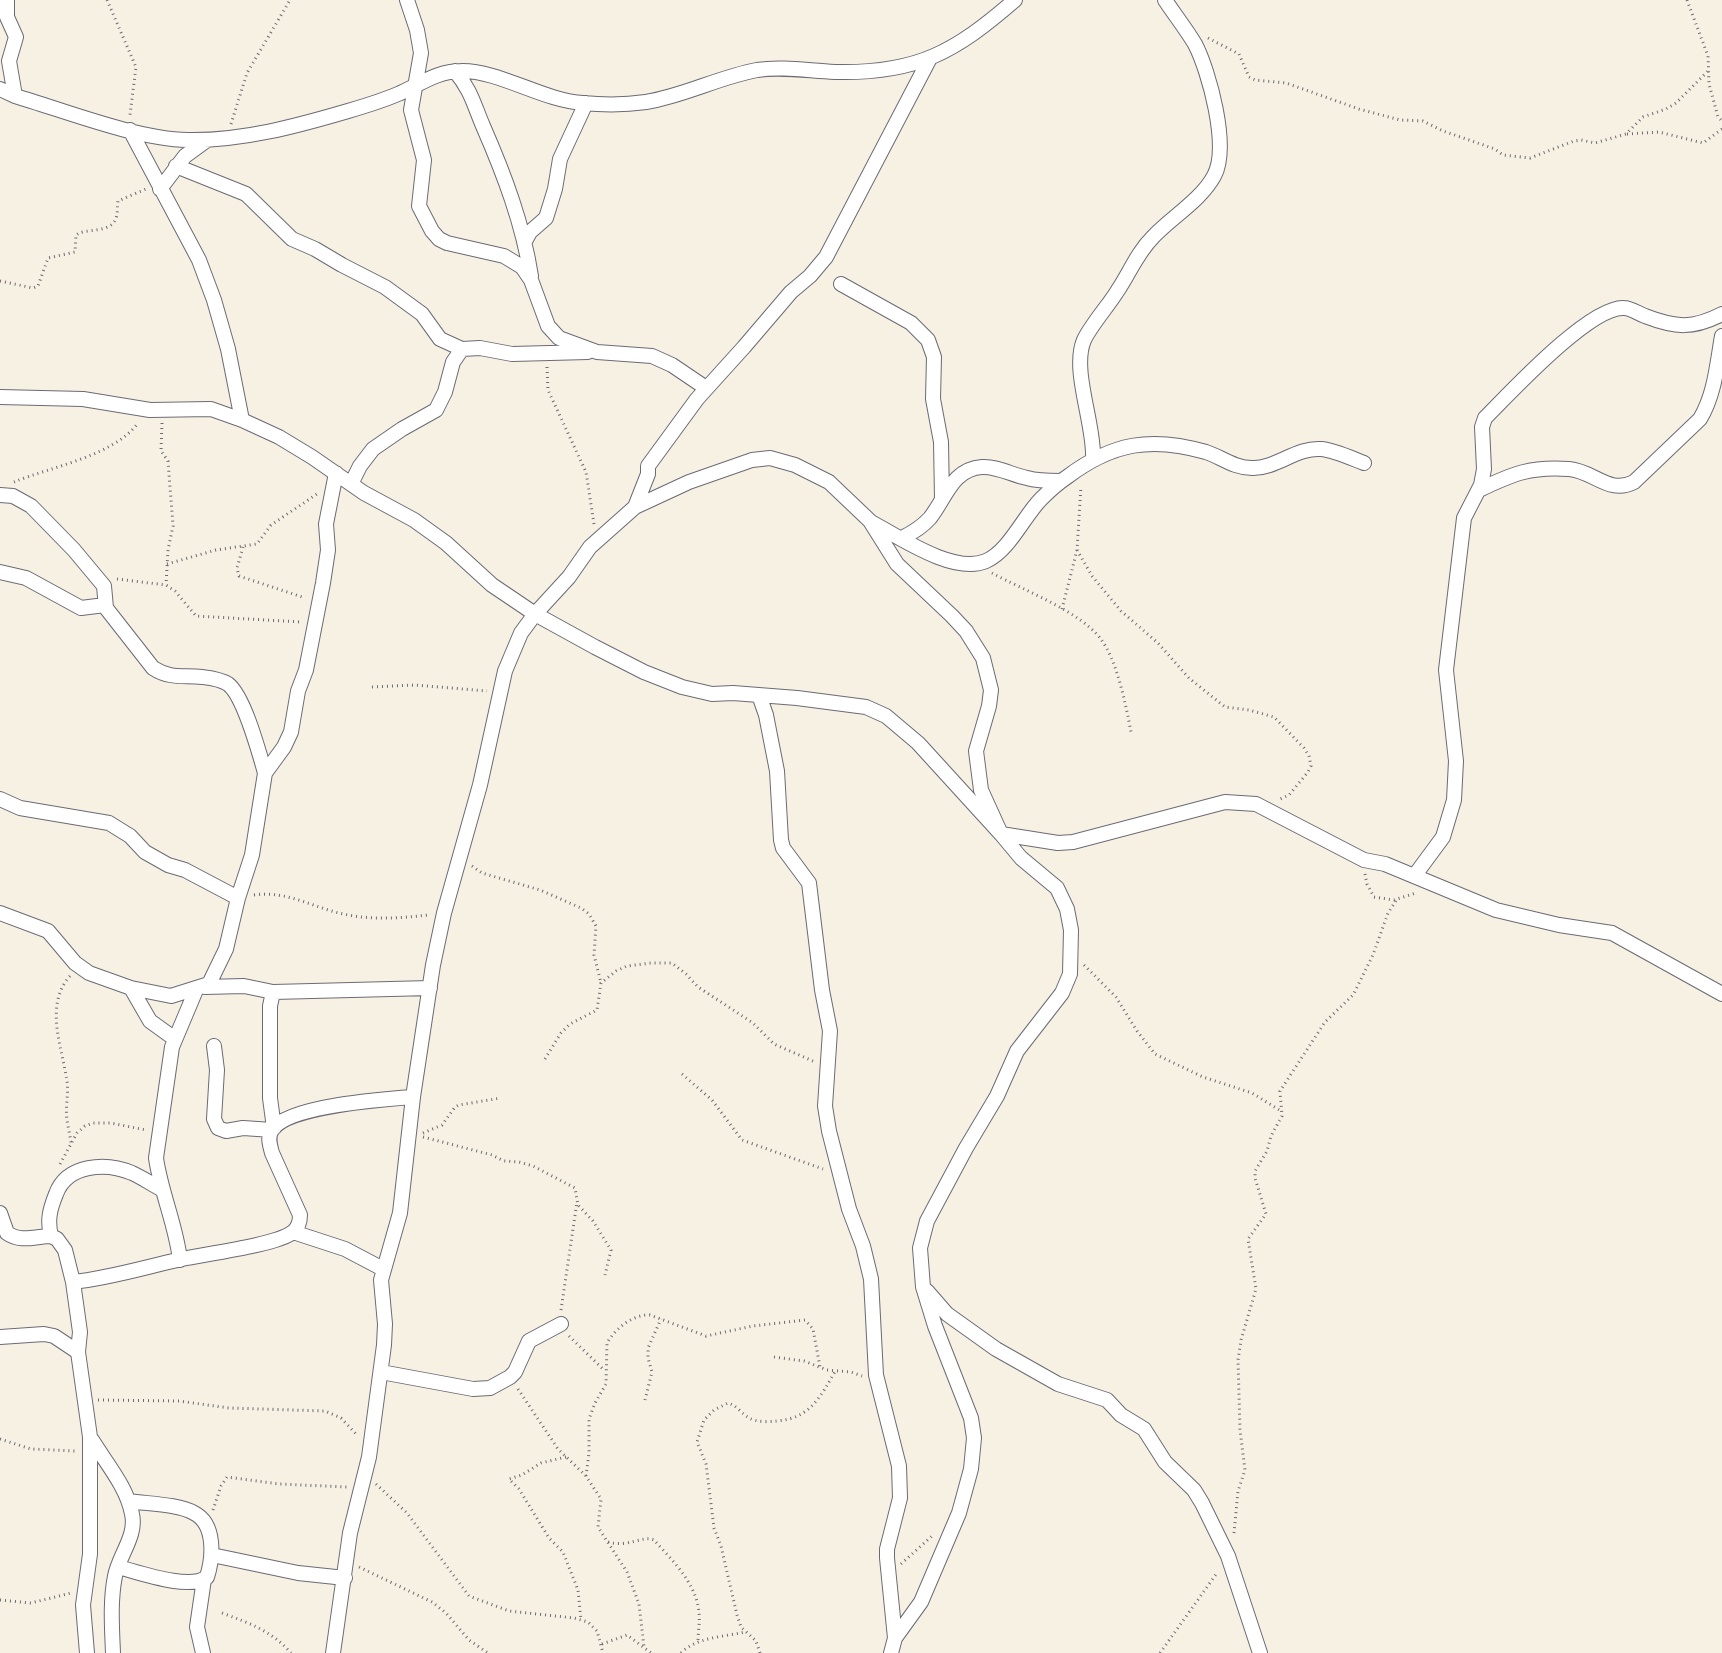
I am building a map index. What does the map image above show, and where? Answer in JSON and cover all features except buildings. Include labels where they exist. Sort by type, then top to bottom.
[{"type":"street","points":[[7,0],[7,17],[16,37],[9,61],[16,96]]},
{"type":"street","points":[[407,0],[420,40],[421,53],[411,110],[424,160],[418,206],[439,239],[447,243],[504,256],[522,266],[532,282]]},
{"type":"street","points":[[0,89],[16,96],[130,130],[185,140],[228,137],[292,126],[379,102],[428,78],[455,71],[467,71],[484,75],[562,100],[615,104],[646,102],[735,76],[770,69],[864,72],[897,68],[929,60],[960,43],[1015,0]]},
{"type":"street","points":[[1088,462],[1092,432],[1081,369],[1081,350],[1084,339],[1120,287],[1140,250],[1201,193],[1215,175],[1218,164],[1220,135],[1212,90],[1195,44],[1165,0]]},
{"type":"street","points":[[635,507],[648,474],[648,466],[706,388],[791,292],[810,276],[826,257],[929,60]]},
{"type":"street","points":[[455,71],[479,112],[523,229],[532,282],[548,326],[559,338],[597,352]]},
{"type":"street","points":[[525,242],[530,232],[546,218],[555,189],[560,159],[586,103]]},
{"type":"street","points":[[130,130],[199,260],[214,300],[233,368],[242,420]]},
{"type":"street","points":[[158,184],[196,146],[209,139]]},
{"type":"street","points":[[176,166],[246,194],[292,239],[385,286],[422,314],[440,339],[462,350],[480,348],[512,354],[597,352],[652,356],[672,365],[706,388]]},
{"type":"street","points":[[841,284],[911,323],[922,331],[932,347],[934,357],[933,399],[941,442],[942,499]]},
{"type":"street","points":[[1415,875],[1443,837],[1454,800],[1456,760],[1446,670],[1464,518],[1479,490],[1484,469],[1482,427],[1485,418],[1534,368],[1580,328],[1611,311],[1624,308],[1656,320],[1679,325],[1702,324],[1722,314]]},
{"type":"street","points":[[1479,490],[1514,473],[1527,470],[1570,469],[1614,486],[1624,487],[1634,482],[1700,419],[1707,407],[1713,386],[1722,336]]},
{"type":"street","points":[[352,484],[360,466],[373,449],[402,429],[436,410],[445,392],[453,362],[462,350]]},
{"type":"street","points":[[0,397],[83,399],[155,410],[211,409],[242,420],[279,437],[335,478],[352,484],[414,520],[446,543],[492,585],[535,614],[644,672],[682,688],[712,694],[759,695],[866,707],[886,716],[918,743],[1021,858],[1057,888],[1067,909],[1071,930],[1070,974],[1062,993],[1017,1051],[997,1096],[927,1220],[920,1248],[923,1287],[935,1326],[971,1418],[974,1438],[972,1461],[958,1512],[947,1542],[921,1602],[895,1638],[891,1653]]},
{"type":"street","points":[[870,521],[931,554],[962,564],[974,564],[987,561],[1001,550],[1040,499],[1061,481],[1088,462],[1132,444],[1161,443],[1207,452],[1234,465],[1253,468],[1320,449],[1364,463]]},
{"type":"street","points":[[333,1653],[346,1562],[369,1457],[381,1372],[385,1324],[380,1289],[383,1269],[400,1213],[413,1097],[444,913],[466,839],[505,671],[521,633],[535,614],[569,577],[596,541],[635,507],[689,482],[752,460],[770,458],[795,465],[829,482],[870,521],[898,564],[966,631],[983,658],[991,690],[990,706],[976,751],[977,770],[981,790],[1001,834]]},
{"type":"street","points":[[902,538],[918,530],[930,519],[952,482],[967,470],[983,467],[997,469],[1029,479],[1061,481]]},
{"type":"street","points":[[180,1260],[178,1238],[163,1190],[156,1158],[172,1047],[200,988],[222,962],[238,898],[252,855],[265,773],[289,738],[298,691],[306,670],[318,607],[328,550],[326,524],[335,478]]},
{"type":"street","points":[[0,495],[14,496],[31,506],[99,579],[104,586],[105,605],[153,668],[170,676],[211,678],[230,686],[247,718],[265,773]]},
{"type":"street","points":[[0,572],[26,578],[81,608],[105,605]]},
{"type":"street","points":[[759,695],[766,715],[777,772],[780,840],[783,848],[809,883],[822,990],[830,1031],[825,1106],[829,1131],[871,1279],[876,1375],[881,1389],[901,1483],[900,1498],[887,1549],[895,1638]]},
{"type":"street","points":[[0,799],[20,808],[109,823],[130,836],[144,852],[168,865],[185,870],[238,898]]},
{"type":"street","points":[[1001,834],[1058,842],[1073,842],[1225,802],[1256,804],[1361,858],[1415,875],[1496,910],[1559,925],[1612,932],[1722,994]]},
{"type":"street","points":[[0,913],[48,931],[79,966],[89,973],[131,988],[163,996],[200,988],[244,986],[273,992],[430,988]]},
{"type":"street","points":[[131,988],[150,1021],[175,1039]]},
{"type":"street","points":[[73,1282],[138,1272],[180,1260],[262,1243],[293,1232],[298,1225],[300,1216],[269,1142],[273,1129],[270,1098],[270,1006],[273,992]]},
{"type":"street","points":[[214,1046],[217,1070],[214,1119],[218,1128],[226,1131],[243,1128],[273,1129],[309,1112],[356,1101],[413,1097]]},
{"type":"street","points":[[51,1236],[48,1218],[59,1186],[65,1178],[76,1172],[101,1167],[132,1173],[163,1190]]},
{"type":"street","points":[[0,1212],[7,1233],[13,1237],[30,1239],[51,1236],[57,1239],[64,1250],[73,1282],[80,1332],[78,1352],[91,1452],[90,1554],[83,1606],[87,1653]]},
{"type":"street","points":[[293,1232],[345,1249],[383,1269]]},
{"type":"street","points":[[923,1287],[947,1314],[996,1349],[1058,1384],[1107,1400],[1121,1414],[1144,1429],[1165,1462],[1194,1490],[1228,1556],[1260,1653]]},
{"type":"street","points":[[381,1372],[481,1390],[490,1388],[510,1377],[515,1372],[526,1344],[561,1324]]},
{"type":"street","points":[[0,1337],[44,1334],[54,1336],[78,1352]]},
{"type":"street","points":[[90,1437],[129,1501],[133,1516],[132,1532],[118,1567],[112,1597],[113,1653]]},
{"type":"street","points":[[129,1501],[185,1509],[196,1514],[207,1529],[212,1555],[207,1577],[204,1580],[197,1627],[203,1653]]},
{"type":"street","points":[[212,1555],[298,1573],[344,1578]]},
{"type":"street","points":[[118,1567],[180,1582],[204,1580]]},
{"type":"path","points":[[107,0],[136,67],[130,130]]},
{"type":"path","points":[[228,137],[247,73],[290,0]]},
{"type":"path","points":[[1686,0],[1708,56],[1708,71],[1718,117],[1722,121]]},
{"type":"path","points":[[1183,26],[1234,49],[1239,54],[1249,77],[1255,80],[1286,83],[1359,109],[1400,120],[1423,121],[1508,156],[1530,158],[1574,141],[1581,140],[1595,143],[1624,135],[1660,132],[1703,143],[1722,129]]},
{"type":"path","points":[[1624,135],[1643,117],[1666,109],[1676,103],[1708,71]]},
{"type":"path","points":[[0,281],[33,288],[38,286],[48,258],[75,252],[76,235],[102,229],[110,225],[116,218],[118,202],[158,184]]},
{"type":"path","points":[[547,354],[548,390],[586,472],[596,541]]},
{"type":"path","points":[[11,483],[60,467],[104,447],[134,429],[155,410],[163,430],[161,451],[168,461],[169,468],[172,526],[166,585]]},
{"type":"path","points":[[1062,609],[1077,550],[1080,531],[1079,501],[1088,462]]},
{"type":"path","points":[[167,564],[216,550],[257,544],[271,525],[335,478]]},
{"type":"path","points":[[243,547],[237,568],[239,576],[305,598],[318,607]]},
{"type":"path","points":[[1077,550],[1092,576],[1121,611],[1143,632],[1158,642],[1189,678],[1225,707],[1249,710],[1274,717],[1304,748],[1309,756],[1311,766],[1308,772],[1289,795],[1265,808]]},
{"type":"path","points":[[974,564],[1062,609],[1094,630],[1102,640],[1125,698],[1131,732]]},
{"type":"path","points":[[99,579],[166,585],[175,591],[196,616],[314,623]]},
{"type":"path","points":[[372,687],[415,685],[467,688],[500,693]]},
{"type":"path","points":[[466,839],[469,860],[473,868],[482,873],[540,890],[581,908],[589,914],[596,926],[594,955],[601,984],[596,1010],[570,1024],[561,1033],[545,1059]]},
{"type":"path","points":[[1361,858],[1367,884],[1374,896],[1383,899],[1397,899],[1426,889],[1441,887]]},
{"type":"path","points":[[238,898],[264,894],[281,894],[331,911],[365,918],[397,918],[444,913]]},
{"type":"path","points":[[1160,1653],[1228,1556],[1236,1522],[1238,1491],[1244,1470],[1240,1430],[1238,1360],[1241,1340],[1256,1289],[1248,1239],[1266,1214],[1255,1178],[1255,1172],[1267,1151],[1282,1111],[1280,1091],[1286,1078],[1325,1022],[1353,995],[1377,947],[1388,913],[1397,899]]},
{"type":"path","points":[[1072,952],[1116,997],[1137,1032],[1155,1054],[1203,1077],[1252,1092],[1282,1111]]},
{"type":"path","points":[[601,984],[616,971],[627,966],[651,962],[672,963],[698,987],[753,1023],[781,1049],[802,1055],[827,1073]]},
{"type":"path","points":[[71,1143],[66,1118],[67,1080],[58,1039],[56,1006],[60,989],[79,966]]},
{"type":"path","points":[[682,1074],[712,1100],[742,1140],[826,1170],[842,1178]]},
{"type":"path","points":[[501,1098],[459,1105],[455,1107],[442,1125],[418,1136],[492,1155],[504,1162],[519,1162],[533,1166],[575,1188],[578,1205],[593,1221],[611,1250],[605,1276]]},
{"type":"path","points":[[59,1186],[61,1160],[84,1126],[93,1123],[130,1126],[159,1133]]},
{"type":"path","points":[[577,1199],[574,1232],[561,1296],[561,1324],[569,1335],[605,1370]]},
{"type":"path","points":[[586,1476],[589,1453],[589,1419],[595,1403],[605,1388],[607,1343],[628,1321],[640,1314],[661,1319],[706,1336],[753,1326],[805,1320],[813,1329],[820,1367]]},
{"type":"path","points":[[645,1400],[652,1372],[648,1358],[648,1348],[661,1319]]},
{"type":"path","points":[[774,1358],[804,1361],[820,1367],[861,1375],[881,1389]]},
{"type":"path","points":[[760,1653],[756,1641],[741,1627],[737,1614],[721,1546],[714,1528],[710,1481],[706,1464],[697,1442],[699,1433],[704,1420],[722,1404],[735,1405],[746,1417],[754,1420],[767,1422],[799,1417],[820,1398],[836,1370]]},
{"type":"path","points":[[510,1377],[558,1449],[586,1476],[601,1499],[598,1527],[615,1557],[627,1572],[639,1604],[644,1647]]},
{"type":"path","points":[[85,1400],[179,1401],[229,1408],[325,1411],[341,1418],[354,1430],[369,1457]]},
{"type":"path","points":[[0,1439],[31,1449],[91,1452]]},
{"type":"path","points":[[566,1457],[541,1463],[522,1475],[509,1479],[519,1489],[549,1538],[563,1552],[578,1590],[581,1620]]},
{"type":"path","points":[[207,1529],[221,1486],[227,1477],[279,1484],[364,1481],[407,1513],[469,1596],[509,1610],[588,1622],[597,1631],[603,1653]]},
{"type":"path","points":[[888,1576],[938,1532]]},
{"type":"path","points":[[608,1542],[619,1545],[650,1538],[654,1540],[684,1574],[694,1596],[699,1613],[698,1641]]},
{"type":"path","points":[[346,1562],[378,1575],[432,1602],[446,1613],[470,1640],[488,1653]]},
{"type":"path","points":[[0,1600],[31,1603],[60,1597],[85,1587]]},
{"type":"path","points":[[222,1612],[265,1630],[279,1639],[291,1653]]},
{"type":"path","points":[[681,1653],[689,1644],[698,1641],[746,1632]]},
{"type":"path","points":[[602,1644],[624,1634],[631,1637],[651,1653]]}]
